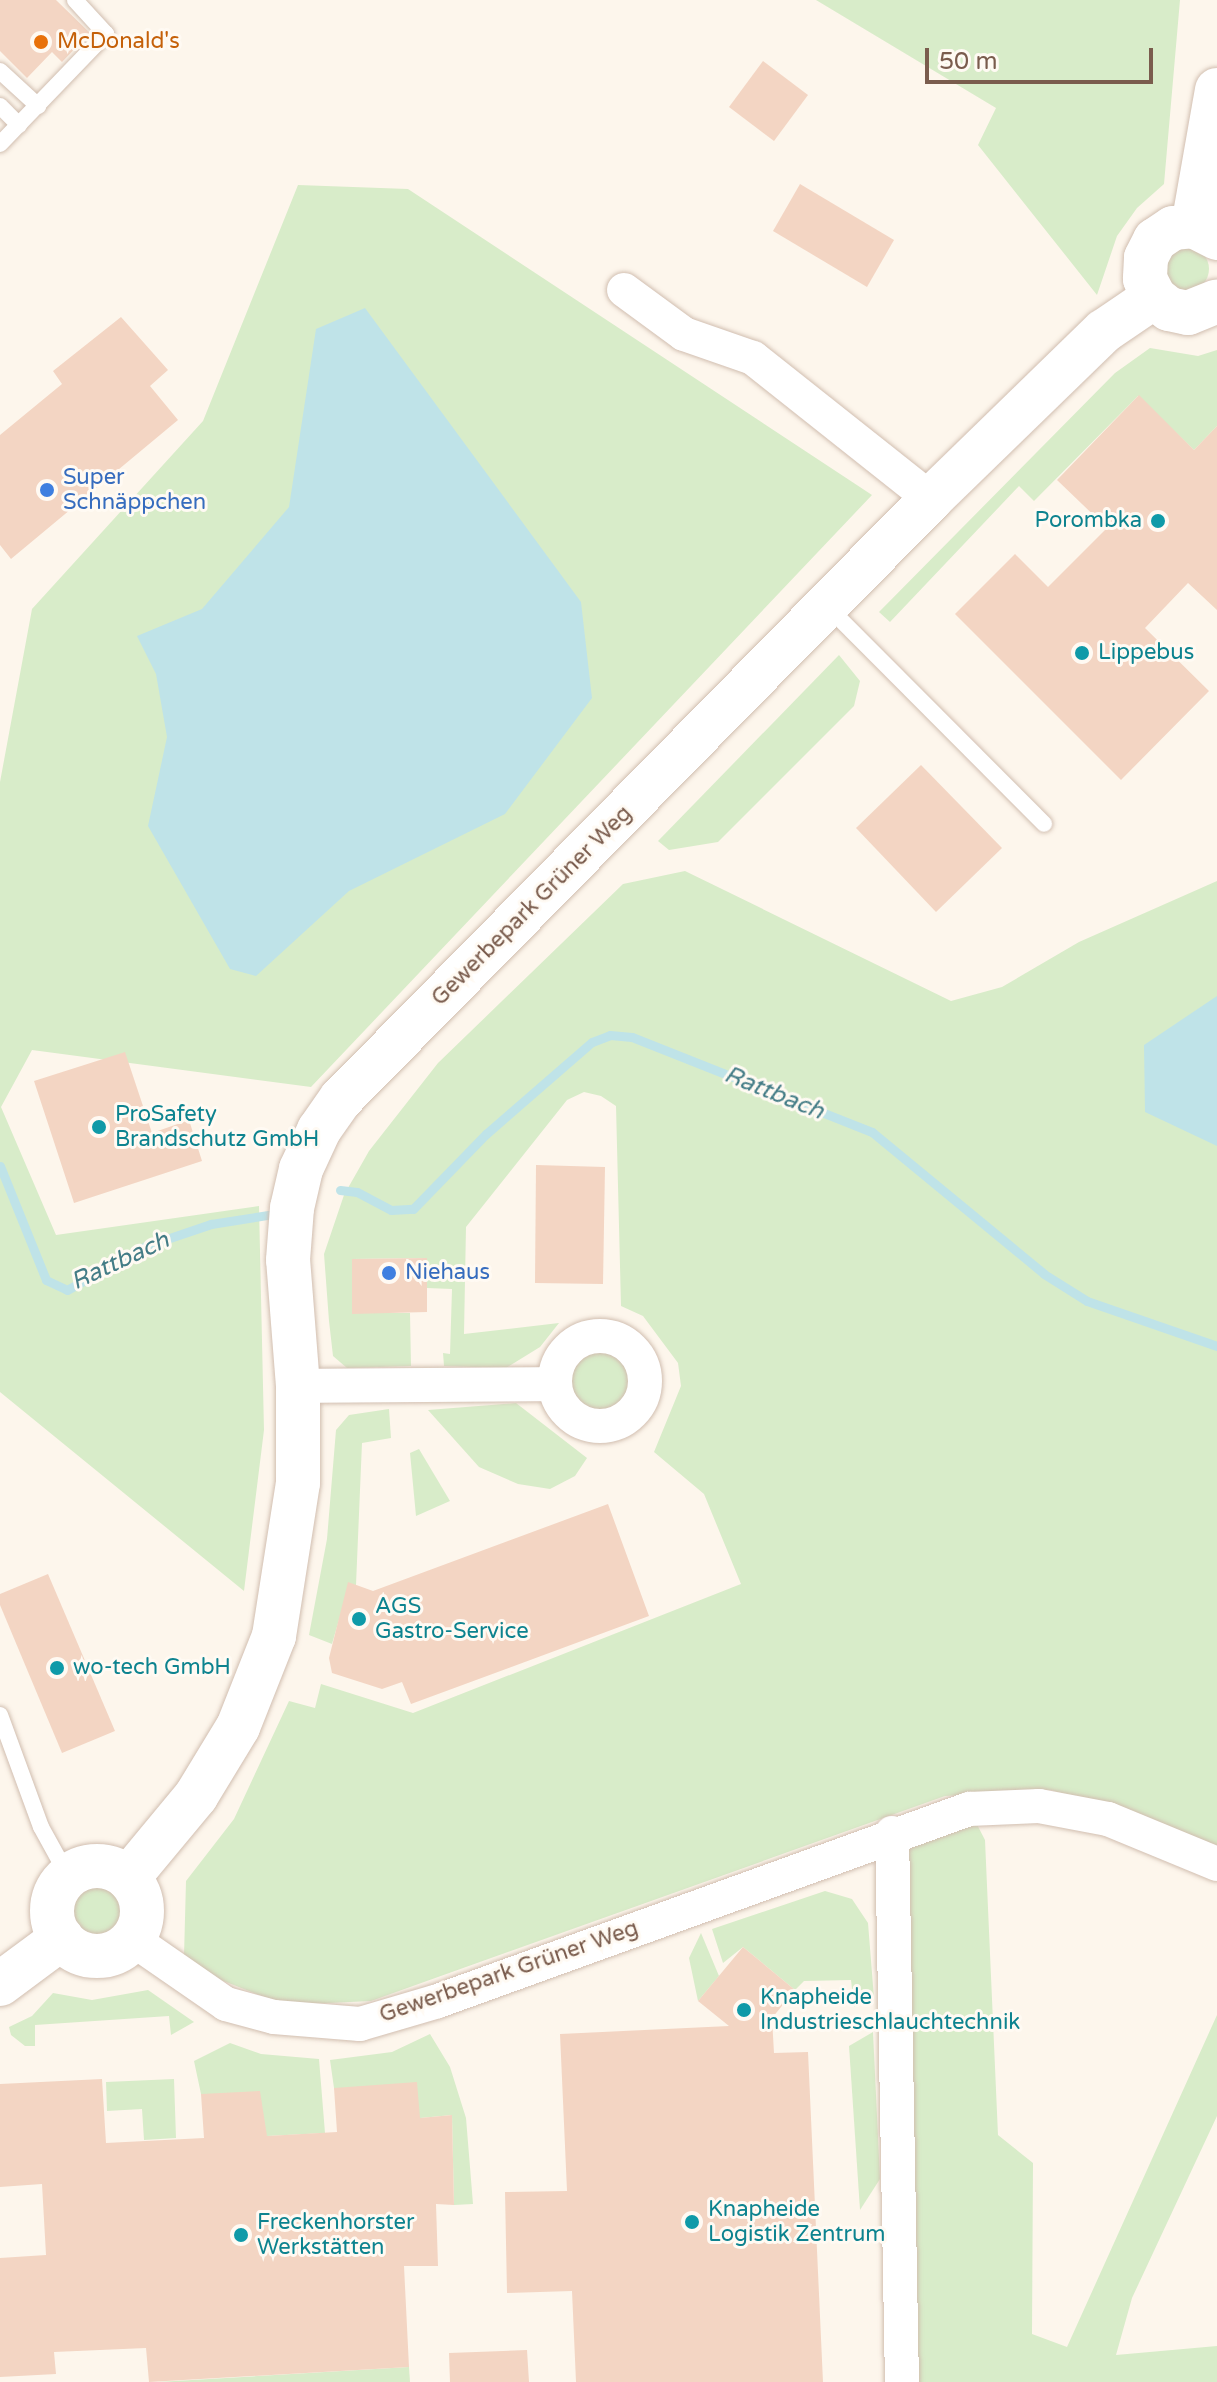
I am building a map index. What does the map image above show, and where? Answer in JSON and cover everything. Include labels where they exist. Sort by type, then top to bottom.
[{"type":"street","points":[[1217,90],[1205,232],[1173,228],[1155,240],[1146,258],[1145,279],[1154,297],[1169,309],[1188,313],[1217,301]]},
{"type":"street","points":[[624,290],[684,334],[753,358],[931,499]]},
{"type":"street","name":"Gewerbepark Grüner Weg","points":[[128,1878],[188,1807],[231,1738],[274,1636],[298,1483],[298,1386],[288,1260],[292,1208],[301,1169],[319,1130],[341,1099],[931,499],[1104,331],[1154,297]]},
{"type":"street","points":[[298,1386],[554,1384]]},
{"type":"street","name":"Gewerbepark Grüner Weg","points":[[132,1939],[226,2004],[274,2017],[360,2024],[438,2001],[892,1833],[969,1809],[1039,1806],[1136,1828],[1217,1864]]},
{"type":"street","points":[[892,1833],[902,2382]]},
{"type":"street","points":[[101,1866],[128,1878],[142,1914],[132,1939],[97,1956],[71,1948],[62,1938],[52,1911],[68,1876],[101,1866]]},
{"type":"street","points":[[0,1984],[62,1938]]},
{"type":"lane","points":[[0,144],[99,46],[104,28],[75,0]]},
{"type":"lane","points":[[0,71],[38,106]]},
{"type":"lane","points":[[0,106],[19,125]]},
{"type":"lane","points":[[827,606],[1044,824]]},
{"type":"lane","points":[[0,1715],[41,1827],[68,1876]]},
{"type":"green space","points":[[816,0],[1180,0],[1164,184],[1137,208],[1117,236],[1097,295],[978,145],[996,108]]},
{"type":"green space","points":[[298,185],[408,189],[872,495],[311,1087],[32,1050],[1,1107],[56,1235],[259,1206],[264,1430],[244,1591],[0,1392],[0,782],[32,609],[203,421]]},
{"type":"green space","points":[[1187,247],[1203,253],[1209,269],[1203,285],[1187,291],[1171,285],[1165,269],[1171,253]]},
{"type":"green space","points":[[1150,348],[1198,356],[1217,350],[1217,426],[1194,450],[1138,396],[1034,501],[1019,486],[890,622],[879,612],[1115,373]]},
{"type":"green space","points":[[839,655],[860,681],[854,706],[718,842],[669,850],[658,841]]},
{"type":"green space","points":[[685,871],[951,1001],[1002,987],[1079,942],[1217,881],[1217,1861],[1165,1824],[1051,1790],[945,1796],[371,2001],[285,2005],[221,1980],[184,1956],[186,1881],[234,1819],[289,1701],[315,1708],[321,1684],[413,1713],[741,1584],[704,1494],[654,1452],[681,1386],[678,1363],[643,1316],[621,1306],[616,1106],[601,1096],[584,1092],[567,1100],[466,1227],[464,1334],[559,1323],[540,1347],[506,1368],[444,1366],[443,1353],[450,1354],[452,1289],[427,1288],[427,1258],[352,1259],[352,1313],[410,1313],[411,1366],[347,1368],[333,1356],[329,1321],[324,1254],[344,1195],[369,1151],[438,1063],[623,884]]},
{"type":"green space","points":[[600,1352],[621,1360],[629,1381],[621,1402],[600,1410],[579,1402],[571,1381],[579,1360]]},
{"type":"green space","points":[[516,1403],[587,1458],[575,1476],[550,1489],[518,1484],[479,1467],[428,1410]]},
{"type":"green space","points":[[389,1409],[391,1438],[362,1443],[356,1585],[349,1585],[332,1644],[309,1635],[327,1539],[336,1430],[349,1415]]},
{"type":"green space","points":[[419,1449],[450,1501],[416,1516],[410,1453]]},
{"type":"green space","points":[[969,1809],[985,1840],[998,2135],[1033,2163],[1032,2334],[1067,2347],[1217,2015],[1217,2116],[1132,2298],[1116,2355],[1217,2346],[1217,2382],[918,2382],[892,1833]]},
{"type":"green space","points":[[97,1884],[116,1892],[124,1911],[116,1930],[97,1938],[78,1930],[70,1911],[78,1892]]},
{"type":"green space","points":[[825,1891],[852,1899],[868,1923],[874,1998],[854,2007],[851,1980],[804,1981],[795,1990],[743,1947],[723,1963],[712,1929]]},
{"type":"green space","points":[[701,1933],[719,1976],[698,2001],[689,1958]]},
{"type":"green space","points":[[148,1990],[194,2022],[171,2035],[169,2016],[35,2025],[35,2046],[25,2046],[11,2035],[9,2027],[32,2016],[53,1993],[92,2000]]},
{"type":"green space","points":[[873,2032],[880,2179],[860,2210],[849,2046]]},
{"type":"green space","points":[[430,2034],[450,2067],[466,2118],[473,2204],[454,2205],[452,2115],[420,2118],[334,2088],[330,2060],[392,2052]]},
{"type":"green space","points":[[230,2043],[261,2054],[319,2059],[325,2133],[267,2136],[201,2094],[194,2061]]},
{"type":"green space","points":[[174,2079],[176,2138],[144,2140],[142,2109],[107,2111],[106,2082]]},
{"type":"green space","points":[[409,2367],[410,2382],[158,2382]]},
{"type":"water","points":[[365,308],[581,602],[592,698],[505,814],[349,891],[256,976],[230,969],[148,826],[167,737],[156,674],[137,636],[202,609],[289,507],[316,329]]},
{"type":"water","points":[[1217,996],[1217,1146],[1145,1112],[1144,1045]]},
{"type":"building","name":"McDonald's","points":[[0,0],[56,0],[90,33],[62,62],[52,52],[27,78],[0,51]]},
{"type":"building","points":[[763,61],[808,95],[774,141],[729,107]]},
{"type":"building","points":[[800,184],[894,240],[867,287],[773,231]]},
{"type":"building","name":"Super Schnäppchen","points":[[121,317],[168,370],[150,386],[178,420],[11,559],[0,545],[0,435],[62,384],[53,371]]},
{"type":"building","points":[[1139,395],[1194,450],[1217,426],[1217,610],[1188,583],[1145,628],[1209,691],[1121,780],[955,614],[1015,554],[1048,587],[1107,528],[1057,480]]},
{"type":"building","points":[[921,765],[1002,848],[936,912],[856,828]]},
{"type":"building","name":"ProSafety Brandschutz GmbH","points":[[125,1052],[152,1133],[189,1120],[202,1161],[74,1203],[34,1081]]},
{"type":"building","points":[[536,1165],[605,1167],[603,1284],[535,1283]]},
{"type":"building","name":"Niehaus","points":[[427,1258],[427,1312],[352,1314],[352,1259]]},
{"type":"building","points":[[608,1504],[649,1616],[411,1704],[402,1682],[382,1689],[332,1673],[329,1658],[348,1582],[373,1591]]},
{"type":"building","name":"wo-tech GmbH","points":[[48,1574],[115,1731],[62,1753],[0,1605],[0,1594]]},
{"type":"building","name":"Knapheide Logistik Zentrum","points":[[743,1947],[795,1990],[772,2018],[774,2053],[808,2052],[823,2382],[576,2382],[572,2291],[507,2293],[505,2192],[567,2191],[560,2034],[729,2026],[698,2001]]},
{"type":"building","name":"Freckenhorster Werkstätten","points":[[102,2079],[106,2143],[204,2138],[201,2094],[260,2091],[267,2136],[337,2132],[334,2088],[417,2082],[420,2118],[452,2115],[454,2205],[436,2204],[438,2266],[404,2266],[409,2367],[149,2382],[146,2348],[54,2352],[56,2374],[0,2377],[0,2258],[46,2255],[42,2184],[0,2187],[0,2084]]},
{"type":"building","points":[[527,2350],[529,2382],[450,2382],[449,2353]]},
{"type":"waterway","name":"Rattbach","points":[[340,1190],[357,1192],[391,1210],[413,1209],[486,1134],[592,1042],[610,1035],[632,1037],[872,1132],[1044,1274],[1087,1301],[1217,1346]]},
{"type":"waterway","name":"Rattbach","points":[[0,1166],[46,1280],[67,1290],[146,1246],[211,1224],[268,1215]]},
{"type":"place","name":"McDonald's","points":[[41,42]]},
{"type":"place","name":"Super Schnäppchen","points":[[47,490]]},
{"type":"place","name":"Porombka","points":[[1158,521]]},
{"type":"place","name":"Lippebus","points":[[1082,653]]},
{"type":"place","name":"ProSafety Brandschutz GmbH","points":[[99,1127]]},
{"type":"place","name":"Niehaus","points":[[389,1273]]},
{"type":"place","name":"AGS Gastro-Service","points":[[359,1619]]},
{"type":"place","name":"wo-tech GmbH","points":[[57,1668]]},
{"type":"place","name":"Knapheide Industrieschlauchtechnik","points":[[744,2010]]},
{"type":"place","name":"Knapheide Logistik Zentrum","points":[[692,2222]]},
{"type":"place","name":"Freckenhorster Werkstätten","points":[[241,2235]]}]
